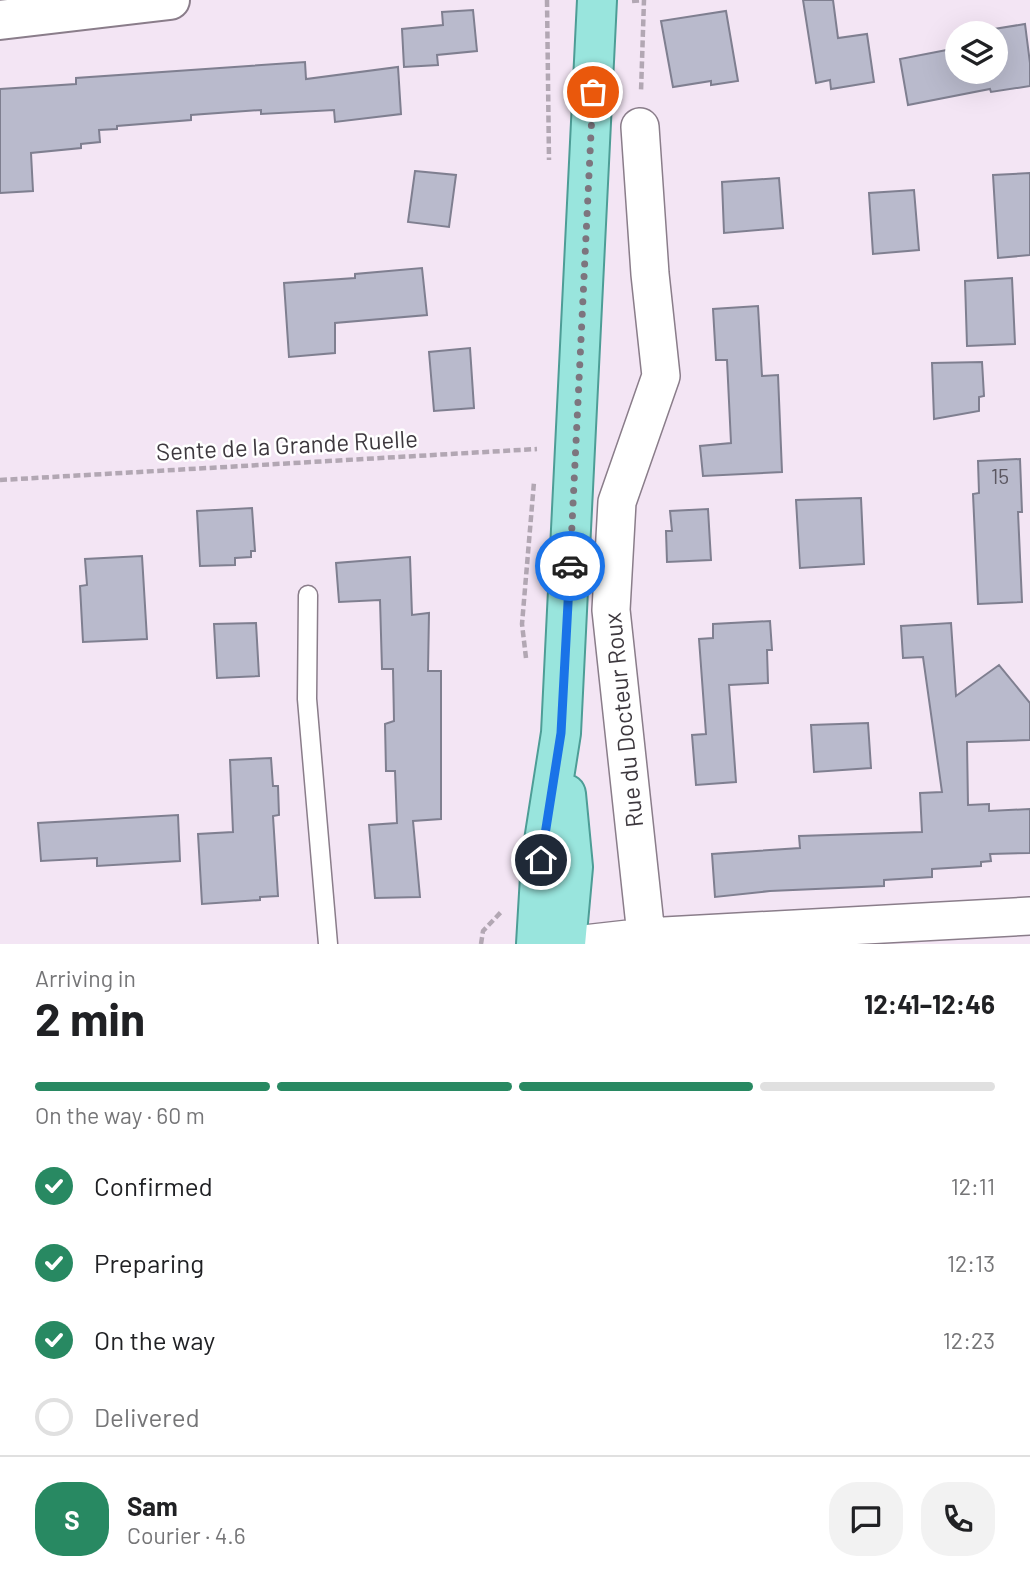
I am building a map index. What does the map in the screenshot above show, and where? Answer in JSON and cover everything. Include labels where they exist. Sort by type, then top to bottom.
[{"type":"main road","points":[[536,944],[541,860],[561,733],[597,0]]},
{"type":"main road","points":[[561,733],[573,867],[566,944]]},
{"type":"street","points":[[0,20],[170,0]]},
{"type":"street","name":"Rue du Docteur Roux","points":[[640,127],[650,274],[661,376],[617,502],[611,610],[647,941]]},
{"type":"street","points":[[584,944],[1030,916]]},
{"type":"lane","points":[[308,595],[307,699],[328,944]]},
{"type":"path","points":[[547,0],[549,169]]},
{"type":"path","name":"Sente de la Grande Ruelle","points":[[0,480],[541,449],[540,457]]},
{"type":"path","points":[[526,662],[522,624],[530,515],[536,475]]},
{"type":"path","points":[[481,944],[483,931],[506,907]]},
{"type":"building","points":[[803,0],[833,0],[838,38],[867,34],[874,82],[831,89],[830,80],[816,83]]},
{"type":"building","points":[[473,10],[477,51],[437,55],[438,65],[404,67],[402,29],[443,25],[442,12]]},
{"type":"building","points":[[726,11],[738,81],[711,85],[711,81],[673,87],[661,21]]},
{"type":"building","points":[[1025,24],[1030,86],[991,92],[990,89],[908,105],[900,59],[945,50],[945,84],[1008,84],[1008,27]]},
{"type":"building","points":[[305,62],[306,79],[398,67],[401,114],[335,122],[334,110],[261,114],[261,110],[191,115],[191,120],[117,126],[117,129],[99,130],[100,142],[81,144],[81,148],[31,153],[33,191],[0,193],[0,89],[76,84],[76,78]]},
{"type":"building","points":[[415,171],[456,175],[449,227],[408,222]]},
{"type":"building","points":[[1030,173],[1030,255],[998,258],[993,175]]},
{"type":"building","points":[[779,178],[783,228],[724,233],[722,182]]},
{"type":"building","points":[[914,190],[919,250],[873,254],[869,193]]},
{"type":"building","points":[[422,268],[427,315],[335,323],[335,353],[289,357],[284,283],[355,278],[355,274]]},
{"type":"building","points":[[1012,278],[1015,344],[967,346],[965,281]]},
{"type":"building","points":[[758,306],[762,376],[778,375],[782,472],[703,476],[700,446],[731,443],[727,360],[716,360],[713,309]]},
{"type":"building","points":[[470,348],[474,408],[434,411],[429,352]]},
{"type":"building","points":[[982,362],[984,396],[979,397],[979,411],[934,419],[932,363]]},
{"type":"building","points":[[1020,459],[1022,512],[1018,512],[1022,602],[978,604],[973,494],[979,493],[978,461]]},
{"type":"building","points":[[861,498],[864,564],[800,568],[796,500]]},
{"type":"building","points":[[252,508],[255,551],[251,551],[251,557],[235,558],[235,565],[200,566],[197,511]]},
{"type":"building","points":[[708,509],[711,560],[667,562],[666,531],[672,531],[670,511]]},
{"type":"building","points":[[142,556],[147,639],[83,642],[80,586],[87,585],[85,559]]},
{"type":"building","points":[[410,557],[412,615],[429,613],[428,671],[441,671],[441,819],[413,821],[420,897],[375,898],[369,825],[397,823],[395,771],[386,771],[385,724],[394,721],[393,669],[382,669],[380,600],[339,602],[336,563]]},
{"type":"building","points":[[770,621],[772,650],[767,650],[768,683],[729,685],[736,782],[696,785],[692,735],[706,734],[699,639],[713,638],[713,624]]},
{"type":"building","points":[[256,623],[259,676],[217,678],[214,624]]},
{"type":"building","points":[[951,623],[956,696],[999,665],[1030,703],[1030,740],[967,742],[968,805],[989,804],[989,811],[1030,809],[1030,853],[990,854],[991,861],[981,862],[981,866],[932,869],[932,877],[884,880],[884,886],[770,891],[715,897],[712,854],[800,848],[799,836],[922,832],[920,793],[942,792],[923,657],[903,658],[901,626]]},
{"type":"building","points":[[868,723],[871,768],[814,772],[811,725]]},
{"type":"building","points":[[271,758],[273,786],[278,786],[279,815],[273,816],[278,896],[202,904],[198,834],[233,832],[230,760]]},
{"type":"building","points":[[178,815],[180,861],[97,866],[97,858],[41,861],[38,823]]},
{"type":"way so far","points":[[570,566],[593,92]]},
{"type":"route","points":[[541,860],[561,733],[570,566]]}]
